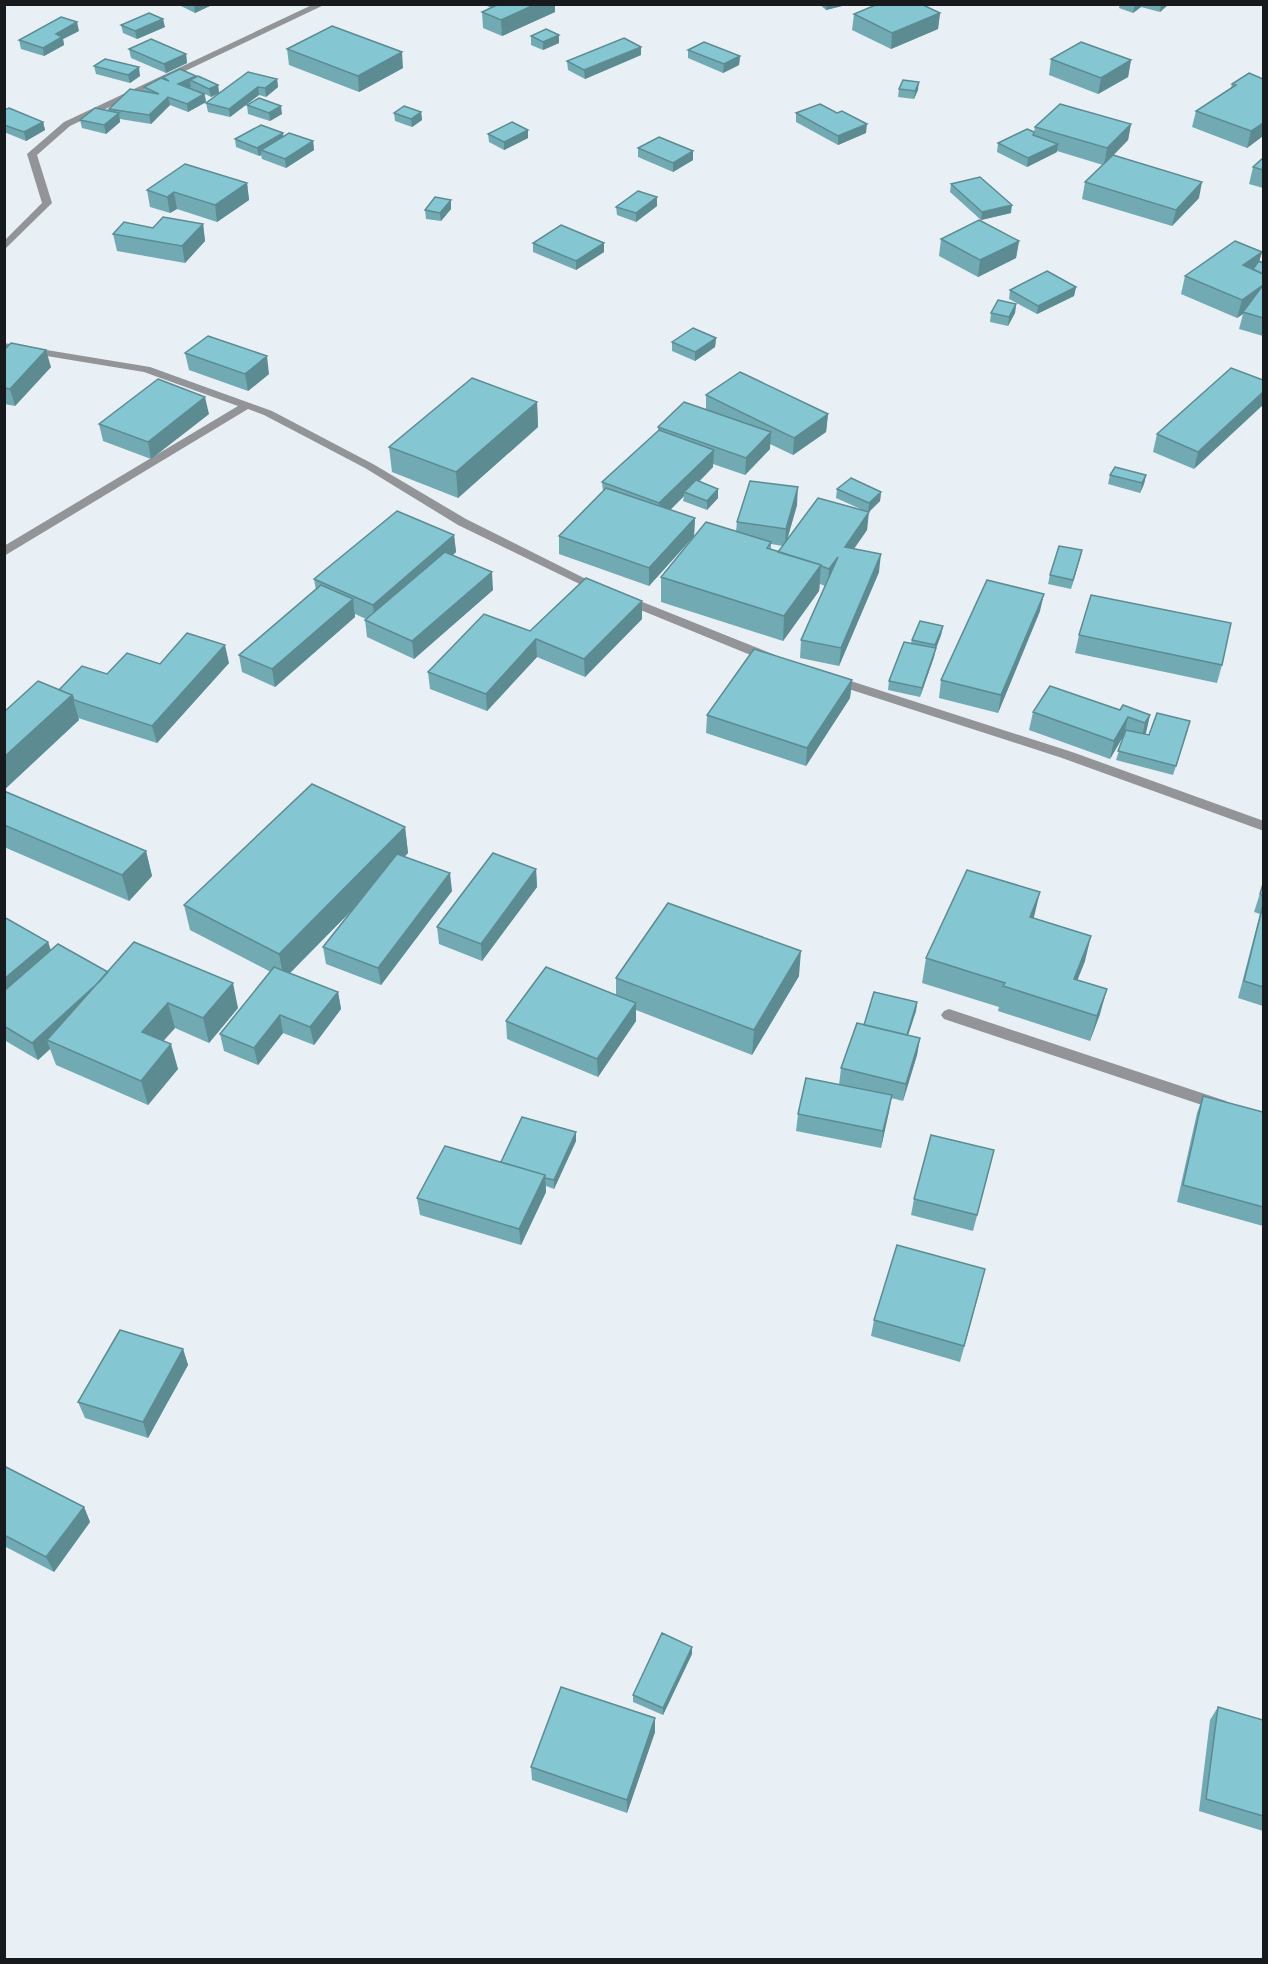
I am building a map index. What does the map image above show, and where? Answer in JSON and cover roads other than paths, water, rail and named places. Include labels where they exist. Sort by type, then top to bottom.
[{"type":"street","points":[[4,247],[47,203],[32,154],[67,124],[321,4]]},
{"type":"street","points":[[4,346],[146,369],[247,405],[369,466],[462,522],[582,580],[744,649],[787,664]]},
{"type":"street","points":[[4,552],[247,405]]},
{"type":"street","points":[[819,675],[1067,755],[1263,826]]},
{"type":"street","points":[[949,1015],[1230,1108]]}]
